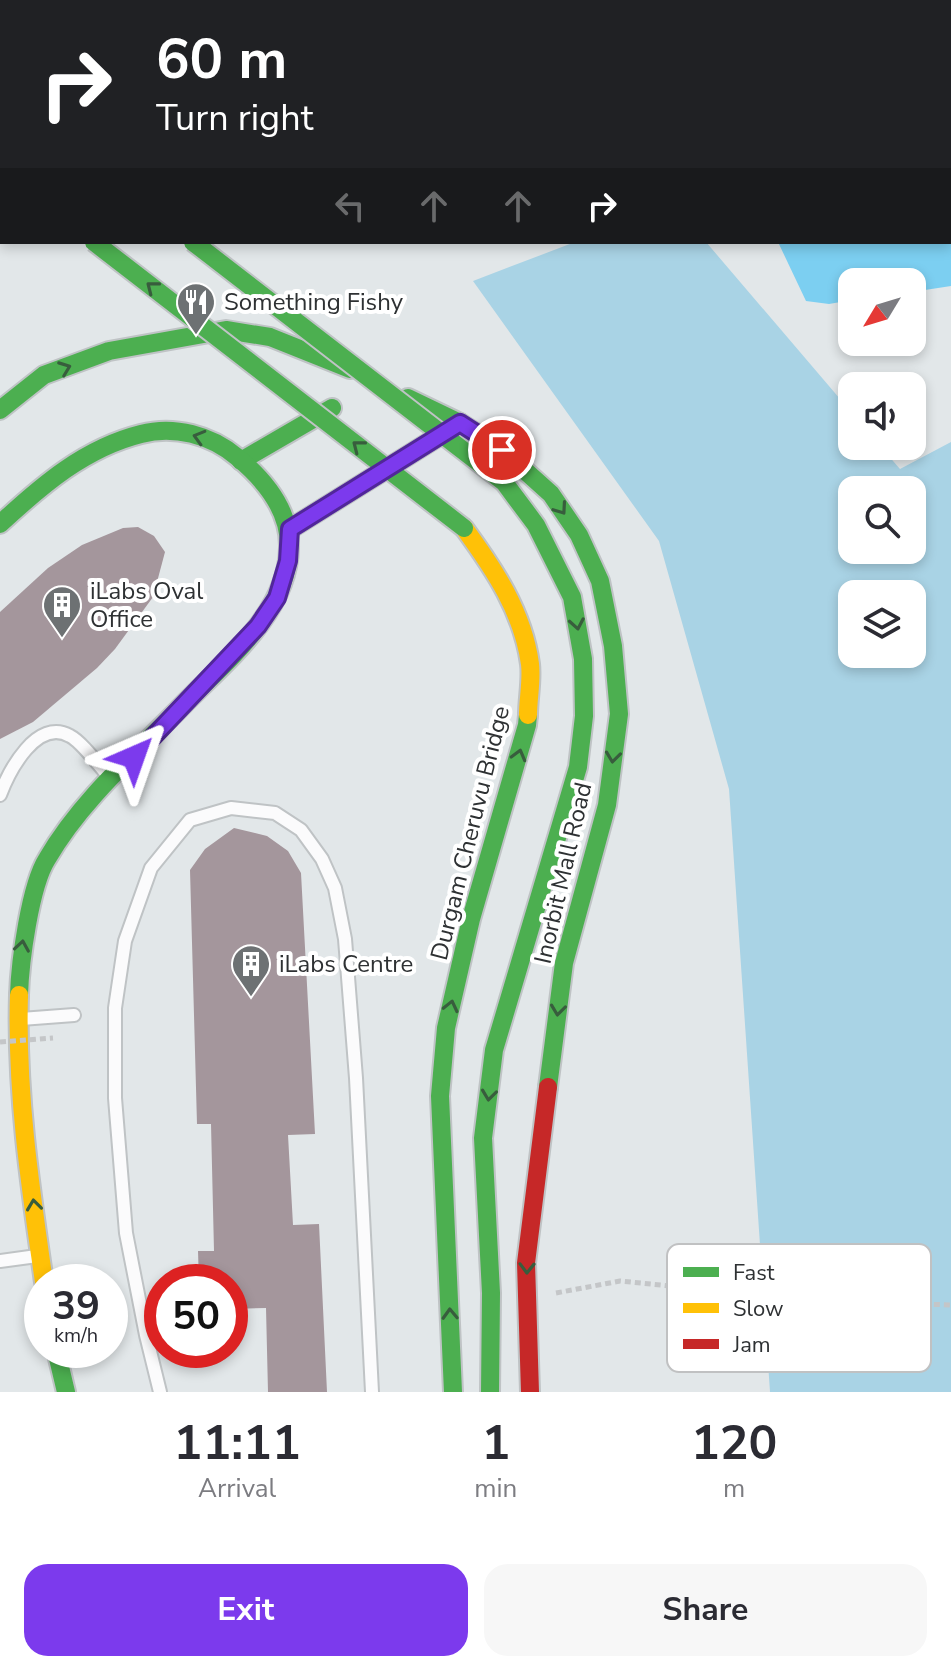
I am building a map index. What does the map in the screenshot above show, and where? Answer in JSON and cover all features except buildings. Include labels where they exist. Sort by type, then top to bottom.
[{"type":"main road","name":"Durgam Cheruvu Bridge","points":[[97,244],[464,528],[491,565],[515,609],[530,665],[527,725],[471,919],[446,1028],[440,1096],[453,1392]]},
{"type":"main road","points":[[196,244],[504,482],[536,525],[572,597],[583,659],[584,716],[578,767],[494,1050],[483,1138],[491,1293],[490,1392]]},
{"type":"main road","name":"Inorbit Mall Road","points":[[0,410],[44,375],[109,351],[226,330],[270,337],[341,364],[460,423],[502,450],[551,494],[579,535],[600,581],[613,646],[619,714],[607,805],[564,963],[526,1263],[530,1392]]},
{"type":"main road","points":[[241,461],[332,408]]},
{"type":"main road","points":[[290,529],[460,423]]},
{"type":"main road","points":[[0,524],[91,451],[133,434],[168,430],[208,438],[241,461],[274,496],[290,529],[288,561],[277,598],[258,626],[134,757],[91,797],[45,862],[27,918],[19,967],[17,1019],[20,1103],[41,1264]]},
{"type":"main road","points":[[60,1368],[66,1392]]},
{"type":"lane","points":[[0,795],[18,757],[32,742],[54,732],[70,736],[110,778]]},
{"type":"lane","points":[[160,1392],[126,1233],[115,1098],[115,1008],[125,941],[151,868],[190,820],[231,808],[275,813],[301,830],[322,859],[335,888],[345,939],[356,1078],[372,1392]]},
{"type":"lane","points":[[17,1019],[74,1015]]},
{"type":"lane","points":[[0,1261],[40,1256]]},
{"type":"path","points":[[0,1042],[53,1038]]},
{"type":"path","points":[[527,1300],[620,1281],[667,1286]]},
{"type":"path","points":[[931,1304],[951,1305]]},
{"type":"shaded area","points":[[570,244],[708,244],[838,397],[838,460],[892,460],[900,469],[917,460],[926,460],[926,455],[951,442],[951,1392],[770,1392],[769,1372],[931,1372],[931,1244],[760,1244],[729,789],[659,541],[473,281]]},
{"type":"water","points":[[779,244],[951,244],[951,286],[926,290],[926,268],[838,268],[838,302],[806,301]]},
{"type":"traffic: fast","points":[[97,244],[464,528]]},
{"type":"traffic: fast","points":[[196,244],[504,482]]},
{"type":"traffic: fast","points":[[0,410],[44,375],[109,351],[226,330],[270,337],[350,369]]},
{"type":"traffic: fast","points":[[408,398],[460,423],[502,450],[551,494],[579,535],[600,581],[613,646],[619,714],[607,805],[564,963],[548,1087]]},
{"type":"traffic: fast","points":[[241,461],[332,408]]},
{"type":"traffic: fast","points":[[290,529],[460,423]]},
{"type":"traffic: fast","points":[[0,524],[48,482],[101,448],[141,434],[179,432],[204,438],[227,449],[257,476],[280,509],[289,548],[286,572],[278,594],[251,635],[93,797],[47,859],[31,905],[19,995]]},
{"type":"traffic: fast","points":[[490,1392],[491,1293],[483,1138],[494,1050],[578,767],[584,716],[583,659],[572,597],[536,525],[504,482]]},
{"type":"traffic: fast","points":[[453,1392],[440,1096],[446,1028],[471,919],[528,715]]},
{"type":"traffic: fast","points":[[60,1368],[66,1392]]},
{"type":"traffic: slow","points":[[464,528],[496,575],[521,627],[531,676],[528,715]]},
{"type":"traffic: slow","points":[[19,995],[22,1103],[42,1264]]},
{"type":"traffic: jam","points":[[530,1392],[526,1263],[548,1087]]},
{"type":"place","name":"Something Fishy","points":[[196,336]]},
{"type":"place","name":"iLabs Oval Office","points":[[62,639]]},
{"type":"place","name":"iLabs Centre","points":[[251,998]]},
{"type":"route","points":[[134,757],[258,626],[277,598],[288,561],[290,529],[460,423],[502,450]]}]
